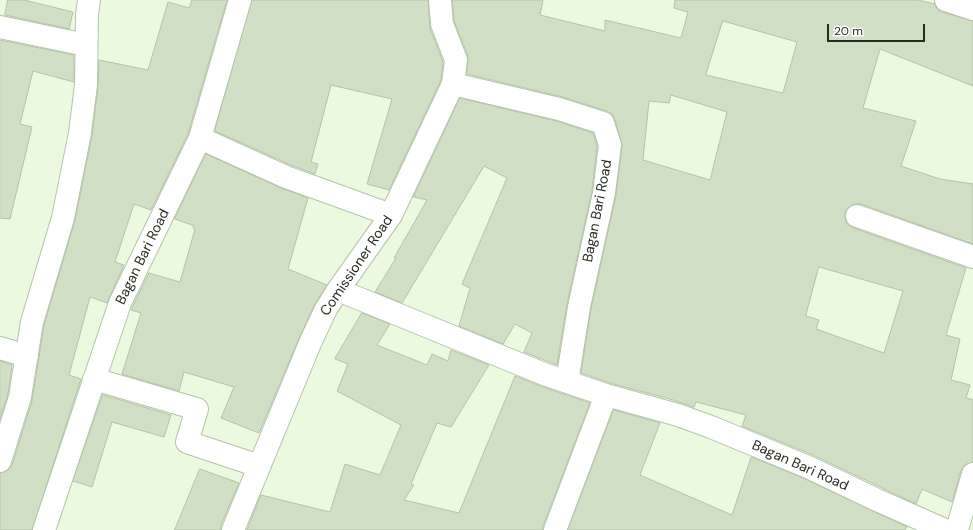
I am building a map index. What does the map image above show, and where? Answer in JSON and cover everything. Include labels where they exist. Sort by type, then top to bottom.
[{"type":"street","points":[[0,461],[20,397],[32,322],[63,218],[80,133],[86,85],[86,45],[89,0]]},
{"type":"street","name":"Bagan Bari Road","points":[[44,530],[120,303],[200,138],[240,0]]},
{"type":"street","name":"Comissioner Road","points":[[233,530],[311,341],[326,309],[391,216],[453,84],[456,60],[442,24],[440,0]]},
{"type":"street","points":[[946,0],[973,9]]},
{"type":"street","points":[[0,27],[86,45]]},
{"type":"street","name":"Bagan Bari Road","points":[[453,84],[559,109],[602,123],[610,145],[604,193],[579,307],[566,382]]},
{"type":"street","points":[[200,138],[286,177],[391,216]]},
{"type":"street","points":[[857,216],[973,257]]},
{"type":"street","name":"Bagan Bari Road","points":[[338,290],[544,374],[606,395],[678,415],[711,427],[808,467],[877,500],[946,530]]},
{"type":"street","points":[[0,348],[27,356]]},
{"type":"street","points":[[94,379],[197,409],[187,442],[259,466]]},
{"type":"street","points":[[555,530],[606,395]]},
{"type":"street","points":[[957,530],[973,474]]},
{"type":"building","points":[[8,0],[24,0],[73,12],[69,29],[5,15]]},
{"type":"building","points":[[192,0],[227,0],[188,134],[151,210],[134,204],[115,262],[124,265],[107,303],[90,297],[69,375],[81,379],[32,530],[0,530],[0,473],[8,470],[12,465],[32,401],[44,325],[75,220],[92,135],[98,86],[99,60],[148,70],[168,2],[189,8]]},
{"type":"building","points":[[252,0],[428,0],[430,28],[443,62],[441,80],[389,190],[367,184],[392,99],[331,85],[311,162],[318,164],[315,174],[291,165],[215,131]]},
{"type":"building","points":[[453,0],[543,0],[540,15],[605,31],[605,20],[681,38],[688,12],[674,8],[675,0],[918,0],[935,4],[937,9],[942,12],[973,21],[973,86],[880,49],[863,108],[916,121],[901,166],[940,179],[973,184],[973,244],[861,204],[854,204],[845,212],[847,224],[853,228],[966,268],[946,335],[960,339],[951,380],[970,385],[966,398],[973,400],[973,462],[965,465],[961,470],[952,502],[922,489],[916,504],[813,455],[742,426],[746,415],[696,402],[694,407],[610,383],[581,373],[591,309],[616,195],[622,146],[615,119],[612,114],[607,111],[563,97],[467,74],[468,56],[454,21]],"holes":[[[723,21],[797,42],[783,93],[706,75]],[[671,95],[727,112],[710,180],[643,160],[649,101],[669,103]],[[819,267],[903,291],[884,353],[816,329],[819,320],[806,316]]]},
{"type":"building","points":[[0,40],[74,55],[74,82],[33,71],[20,124],[32,127],[10,219],[0,218]]},
{"type":"building","points":[[460,98],[556,121],[593,133],[597,146],[592,191],[567,304],[557,365],[524,352],[532,333],[515,324],[503,344],[459,326],[470,288],[462,284],[507,178],[484,166],[402,303],[375,292],[396,258],[394,258],[427,200],[414,197]]},
{"type":"building","points":[[206,154],[281,188],[308,198],[288,269],[327,285],[315,304],[300,336],[259,433],[221,418],[234,387],[184,372],[179,391],[122,374],[141,313],[131,310],[149,273],[180,282],[195,229],[193,228],[194,226],[175,219]]},
{"type":"building","points":[[362,313],[390,324],[377,345],[427,365],[432,354],[448,361],[451,350],[489,365],[451,427],[437,423],[411,484],[414,485],[404,500],[459,513],[515,376],[590,403],[543,526],[543,530],[247,530],[261,495],[330,512],[345,464],[380,475],[401,425],[337,391],[348,364],[335,359]]},
{"type":"building","points":[[0,361],[12,365],[8,394],[0,419]]},
{"type":"building","points":[[103,395],[171,415],[164,437],[112,422],[92,487],[73,481]]},
{"type":"building","points":[[614,410],[660,423],[640,475],[732,515],[751,457],[803,478],[907,527],[905,530],[568,530]]},
{"type":"building","points":[[200,469],[239,483],[221,525],[221,530],[175,530]]}]
